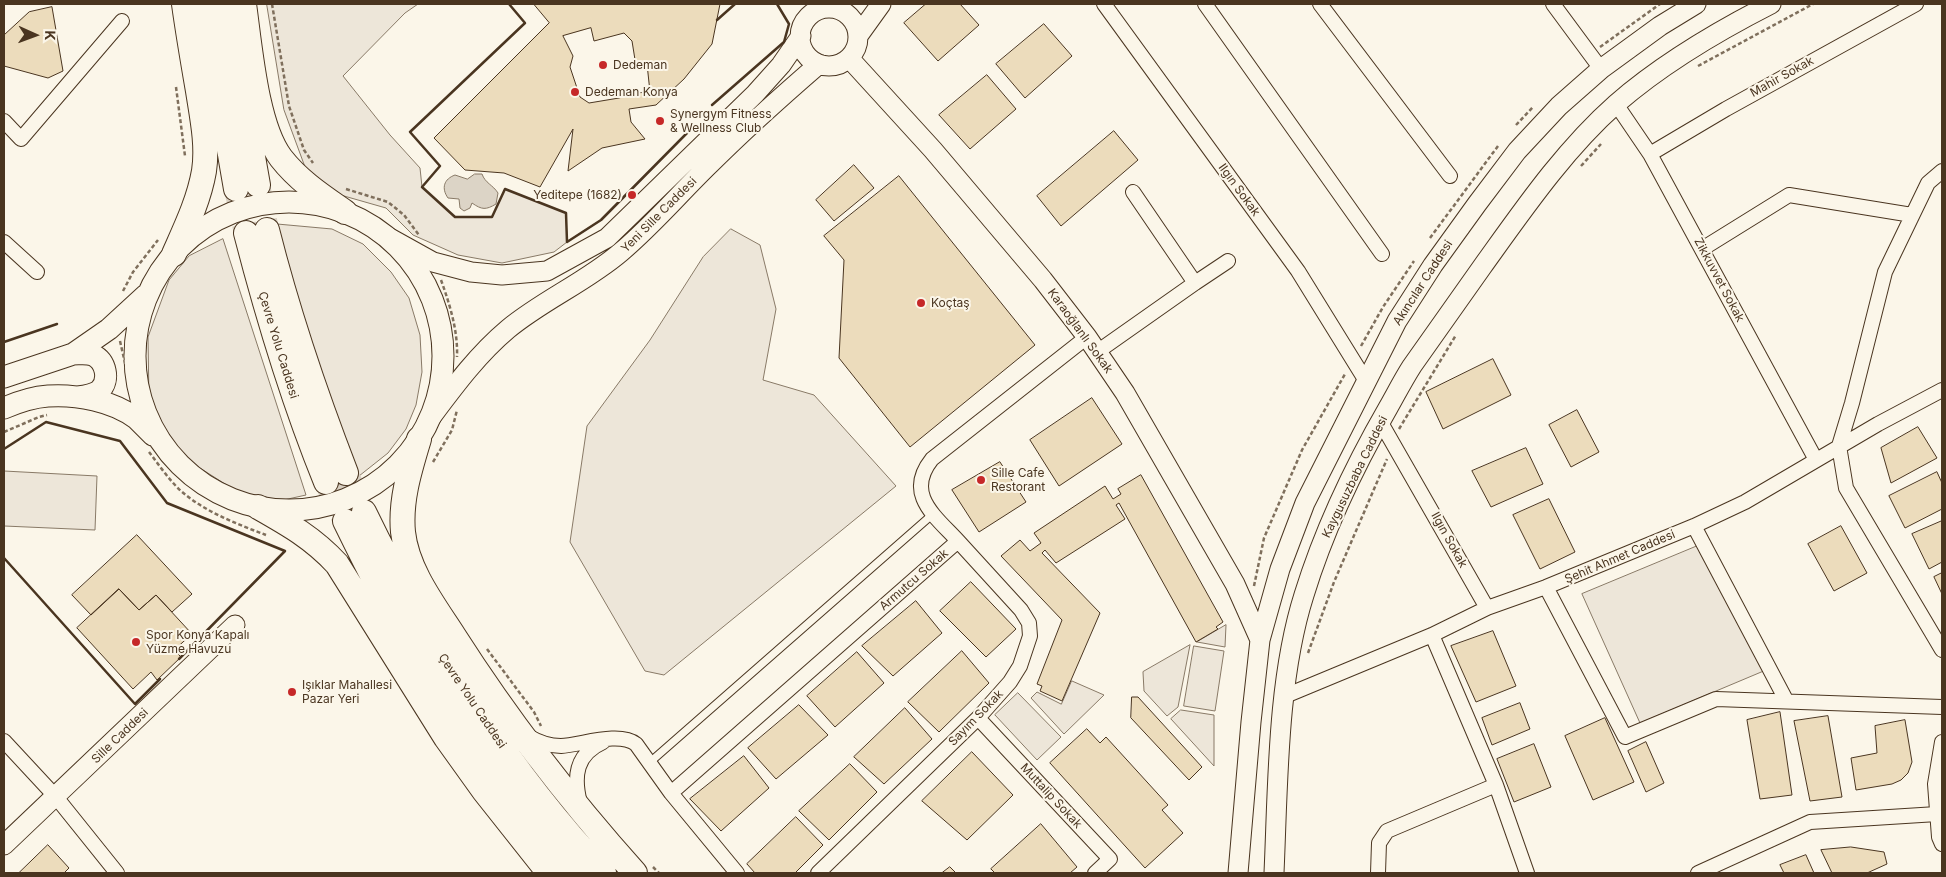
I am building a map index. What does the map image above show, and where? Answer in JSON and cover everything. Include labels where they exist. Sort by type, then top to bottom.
[{"type":"highway","points":[[167,246],[186,227],[200,190],[204,170],[205,150],[201,111],[184,4]]},
{"type":"highway","points":[[204,4],[247,187],[226,4]]},
{"type":"highway","points":[[244,4],[258,96],[269,139],[280,157],[294,173],[311,188],[345,212]]},
{"type":"highway","name":"Çevre Yolu Caddesi","points":[[256,232],[300,348],[336,477]]},
{"type":"highway","points":[[424,430],[407,478],[403,505],[403,532],[408,555],[419,579],[487,689],[584,817],[644,870]]},
{"type":"highway","points":[[258,507],[310,538],[336,564],[446,738],[484,791],[549,873]]},
{"type":"highway","name":"Çevre Yolu Caddesi","points":[[576,873],[525,814],[490,768],[434,686],[398,625],[354,517],[410,602],[463,689],[514,763],[552,814],[604,873]]},
{"type":"main road","points":[[858,36],[853,20],[834,6],[805,10],[800,36],[806,53],[819,64],[835,65],[849,58],[854,52],[858,36],[881,4]]},
{"type":"main road","name":"Akıncılar Caddesi","points":[[1260,640],[1280,569],[1305,503],[1397,321],[1433,265],[1517,151],[1559,106],[1601,68],[1660,26],[1696,4]]},
{"type":"main road","points":[[1616,104],[1663,66],[1718,32],[1771,4]]},
{"type":"main road","name":"Yeni Sille Caddesi","points":[[388,237],[433,262],[471,272],[502,275],[547,271],[607,238],[755,94],[781,65],[800,36]]},
{"type":"main road","name":"Karaoğlanlı Sokak","points":[[849,58],[933,150],[1043,280],[1092,345],[1130,402],[1235,584],[1260,640]]},
{"type":"main road","name":"Yeni Sille Caddesi","points":[[424,430],[478,359],[509,328],[586,278],[634,241],[710,164],[819,64]]},
{"type":"main road","name":"Kaygusuzbaba Caddesi","points":[[1274,873],[1285,696],[1292,644],[1304,596],[1333,517],[1380,421],[1411,368],[1517,218],[1582,137],[1616,104]]},
{"type":"main road","points":[[4,408],[34,398],[48,396],[77,397],[107,404],[136,418],[154,446],[205,485],[234,500],[258,507],[285,510],[311,509],[349,498],[372,486],[403,460],[424,430],[438,397],[443,347],[439,322],[432,298],[420,275],[406,255],[388,237],[374,227],[345,212],[304,202],[262,204],[237,211],[167,246],[160,272],[150,292],[138,327],[136,345],[136,370],[139,388],[154,446]]},
{"type":"main road","points":[[4,377],[73,354],[109,329],[150,292]]},
{"type":"main road","points":[[73,354],[93,355],[100,360],[106,374],[101,389],[96,393],[77,397]]},
{"type":"main road","name":"Sille Caddesi","points":[[4,845],[235,625]]},
{"type":"main road","points":[[1238,873],[1260,640]]},
{"type":"street","name":"Ilgın Sokak","points":[[1104,4],[1298,271],[1366,381]]},
{"type":"street","points":[[1206,4],[1382,254]]},
{"type":"street","points":[[1320,4],[1450,176]]},
{"type":"street","points":[[1553,4],[1601,68]]},
{"type":"street","name":"Mahir Sokak","points":[[1650,154],[1726,109],[1916,4]]},
{"type":"street","points":[[4,122],[21,139],[122,21]]},
{"type":"street","name":"Zikkuvvet Sokak","points":[[1616,104],[1650,154],[1816,460]]},
{"type":"street","points":[[1942,171],[1928,183],[1885,272],[1852,404],[1839,446],[1846,488],[1942,650]]},
{"type":"street","points":[[1133,192],[1195,283]]},
{"type":"street","points":[[1702,249],[1789,195],[1912,215]]},
{"type":"street","points":[[4,242],[37,272]]},
{"type":"street","points":[[1092,345],[1228,262]]},
{"type":"street","name":"Armutcu Sokak","points":[[671,793],[958,541],[933,514],[920,493],[923,474],[932,459],[1092,345]]},
{"type":"street","name":"Şehit Ahmet Caddesi","points":[[1285,696],[1432,635],[1487,608],[1546,587],[1694,526],[1745,502],[1785,480],[1839,446],[1942,390]]},
{"type":"street","name":"Ilgın Sokak","points":[[1380,421],[1394,442],[1487,608]]},
{"type":"street","points":[[1694,526],[1786,700]]},
{"type":"street","name":"Sayım Sokak","points":[[818,873],[978,718],[1010,682],[1020,666],[1030,636],[1029,623],[1020,610],[958,541]]},
{"type":"street","points":[[1546,587],[1625,737],[1716,699],[1942,707]]},
{"type":"street","points":[[1432,635],[1496,786],[1527,873]]},
{"type":"street","name":"Muttalip Sokak","points":[[978,718],[1110,859],[1095,873]]},
{"type":"street","points":[[514,726],[534,740],[550,745],[570,745],[618,738],[631,740],[636,744],[671,793],[738,873]]},
{"type":"street","points":[[584,817],[577,788],[576,776],[579,765],[588,751],[606,740]]},
{"type":"street","points":[[4,741],[56,797],[117,873]]},
{"type":"street","points":[[1942,742],[1935,784],[1939,837],[1942,844]]},
{"type":"street","points":[[1378,873],[1379,843],[1387,831],[1496,786]]},
{"type":"street","points":[[1698,873],[1810,822],[1937,814]]},
{"type":"lane","points":[[649,763],[933,514]]},
{"type":"path","points":[[272,4],[289,106],[304,150],[314,164]]},
{"type":"path","points":[[1696,67],[1813,4]]},
{"type":"path","points":[[175,80],[186,165]]},
{"type":"path","points":[[1580,167],[1604,140]]},
{"type":"path","points":[[346,188],[388,202],[404,215],[419,235],[433,262],[448,299],[458,341],[457,412],[452,430],[432,464]]},
{"type":"path","points":[[120,296],[133,272],[167,246]]},
{"type":"path","points":[[1306,661],[1334,582],[1399,430],[1461,327]]},
{"type":"path","points":[[109,329],[120,340],[136,418]]},
{"type":"path","points":[[4,432],[48,415]]},
{"type":"path","points":[[154,446],[181,491],[207,509],[240,526],[267,536]]},
{"type":"path","points":[[485,646],[534,712],[550,745]]},
{"type":"path","points":[[644,870],[658,873]]},
{"type":"shaded area","points":[[267,4],[418,4],[405,13],[343,76],[390,135],[420,168],[422,187],[455,217],[492,217],[505,189],[566,213],[567,242],[554,252],[502,263],[458,255],[413,235],[386,208],[337,194],[305,167],[284,110]]},
{"type":"shaded area","points":[[475,174],[482,174],[485,180],[498,193],[496,204],[484,208],[472,203],[470,208],[464,211],[460,208],[459,199],[448,198],[444,187],[446,181],[455,175],[467,179]]},
{"type":"shaded area","points":[[277,224],[332,229],[363,244],[391,272],[409,298],[420,335],[422,372],[416,405],[406,429],[388,453],[359,476],[307,344]]},
{"type":"shaded area","points":[[731,229],[760,245],[776,309],[763,380],[814,395],[896,486],[664,675],[645,671],[570,542],[587,426],[650,340],[703,257]]},
{"type":"shaded area","points":[[223,239],[306,495],[279,501],[236,491],[189,461],[167,436],[149,402],[148,337],[169,280],[189,256]]},
{"type":"shaded area","points":[[4,471],[97,476],[95,530],[4,526]]},
{"type":"shaded area","points":[[1700,545],[1766,670],[1640,723],[1582,594]]},
{"type":"shaded area","points":[[1226,625],[1225,647],[1197,642]]},
{"type":"shaded area","points":[[1190,645],[1178,707],[1167,716],[1144,691],[1143,672]]},
{"type":"shaded area","points":[[1194,646],[1224,651],[1215,711],[1184,706]]},
{"type":"shaded area","points":[[1072,681],[1104,695],[1064,734],[1031,698],[1037,692],[1061,704]]},
{"type":"shaded area","points":[[1018,693],[1061,737],[1037,760],[995,715]]},
{"type":"shaded area","points":[[1181,710],[1214,715],[1214,766],[1171,719]]},
{"type":"building","name":"Dedeman Konya","points":[[534,4],[720,4],[712,44],[684,79],[656,105],[629,109],[631,122],[645,139],[602,148],[568,171],[573,129],[540,187],[504,173],[465,170],[434,138],[549,23]]},
{"type":"building","points":[[926,4],[960,4],[979,25],[938,61],[904,23]]},
{"type":"building","points":[[52,7],[63,71],[48,78],[4,66],[4,35],[29,12]]},
{"type":"building","points":[[1044,24],[1072,56],[1025,98],[996,64]]},
{"type":"building","name":"Dedeman","points":[[591,28],[594,41],[624,33],[632,41],[636,66],[647,64],[650,92],[635,93],[589,103],[580,97],[570,67],[573,56],[563,36]]},
{"type":"building","points":[[987,75],[1016,109],[970,149],[939,115]]},
{"type":"building","points":[[1114,131],[1138,160],[1061,226],[1037,196]]},
{"type":"building","points":[[854,165],[874,188],[834,221],[816,200]]},
{"type":"building","name":"Koçtaş","points":[[899,176],[1035,345],[910,447],[839,358],[844,260],[824,236]]},
{"type":"building","points":[[1493,359],[1511,395],[1443,429],[1426,392]]},
{"type":"building","points":[[1092,398],[1122,444],[1059,486],[1030,440]]},
{"type":"building","points":[[1577,410],[1599,452],[1571,467],[1549,425]]},
{"type":"building","points":[[1918,427],[1937,458],[1891,483],[1881,448]]},
{"type":"building","points":[[1526,448],[1543,484],[1491,507],[1472,471]]},
{"type":"building","points":[[1000,462],[1026,502],[979,532],[952,490]]},
{"type":"building","points":[[1937,472],[1942,483],[1942,509],[1905,528],[1889,496]]},
{"type":"building","points":[[1141,475],[1223,622],[1216,627],[1218,629],[1196,642],[1119,503],[1116,505],[1125,519],[1056,563],[1045,550],[1042,553],[1100,613],[1062,701],[1040,691],[1042,686],[1037,684],[1062,620],[1001,556],[1020,540],[1030,551],[1041,543],[1034,533],[1105,486],[1113,499],[1121,494],[1118,489]]},
{"type":"building","points":[[1549,499],[1575,552],[1540,569],[1513,515]]},
{"type":"building","points":[[1942,521],[1942,562],[1929,569],[1912,534]]},
{"type":"building","points":[[1841,526],[1867,573],[1834,591],[1808,544]]},
{"type":"building","points":[[137,535],[192,594],[172,612],[156,595],[139,610],[119,589],[91,615],[72,595]]},
{"type":"building","points":[[1942,573],[1942,594],[1934,577]]},
{"type":"building","points":[[971,582],[1016,629],[986,657],[940,611]]},
{"type":"building","name":"Spor Konya Kapalı Yüzme Havuzu","points":[[119,589],[139,610],[156,595],[192,634],[174,650],[181,657],[157,680],[151,672],[133,689],[77,628]]},
{"type":"building","points":[[916,601],[942,633],[893,676],[862,646]]},
{"type":"building","points":[[1493,631],[1516,686],[1476,702],[1451,646]]},
{"type":"building","points":[[962,651],[989,683],[939,732],[908,702]]},
{"type":"building","points":[[857,652],[884,683],[835,727],[807,696]]},
{"type":"building","points":[[1132,697],[1138,697],[1202,767],[1189,780],[1131,718]]},
{"type":"building","points":[[1520,703],[1530,729],[1492,745],[1482,718]]},
{"type":"building","points":[[799,705],[828,735],[776,779],[748,748]]},
{"type":"building","points":[[905,708],[932,739],[884,784],[854,757]]},
{"type":"building","points":[[1780,712],[1792,795],[1760,799],[1747,720]]},
{"type":"building","points":[[1828,716],[1842,797],[1810,801],[1794,721]]},
{"type":"building","points":[[1605,718],[1634,782],[1593,800],[1565,736]]},
{"type":"building","points":[[1905,720],[1912,762],[1908,773],[1901,780],[1892,784],[1856,790],[1851,758],[1877,753],[1875,726]]},
{"type":"building","points":[[1087,729],[1100,743],[1106,737],[1168,805],[1162,810],[1183,833],[1145,868],[1050,763]]},
{"type":"building","points":[[1646,742],[1664,783],[1646,792],[1628,751]]},
{"type":"building","points":[[1534,744],[1551,787],[1514,802],[1497,759]]},
{"type":"building","points":[[972,752],[1013,795],[967,840],[922,801]]},
{"type":"building","points":[[744,756],[769,788],[721,831],[690,799]]},
{"type":"building","points":[[850,764],[877,792],[829,840],[799,811]]},
{"type":"building","points":[[796,817],[823,845],[795,873],[755,873],[747,864]]},
{"type":"building","points":[[1041,824],[1077,867],[1070,873],[995,873],[991,869]]},
{"type":"building","points":[[48,845],[69,868],[64,873],[19,873]]},
{"type":"building","points":[[1851,847],[1884,852],[1887,864],[1867,873],[1832,873],[1821,850]]},
{"type":"building","points":[[1806,855],[1814,873],[1784,873],[1780,865]]},
{"type":"building","points":[[950,867],[956,873],[942,873]]},
{"type":"tunnel","points":[[258,185],[267,230]]},
{"type":"tunnel","points":[[236,189],[246,233]]},
{"type":"tunnel","points":[[346,473],[364,512]]},
{"type":"tunnel","points":[[326,482],[345,521]]},
{"type":"wall","points":[[509,4],[525,23],[410,132],[440,166],[422,187],[455,217],[492,217],[505,189],[566,213],[567,242],[601,220],[689,131]]},
{"type":"wall","points":[[717,20],[735,4]]},
{"type":"wall","points":[[712,105],[784,42],[789,24],[777,4]]},
{"type":"wall","points":[[4,342],[57,324]]},
{"type":"wall","points":[[4,449],[46,422],[120,441],[167,503],[285,551],[179,659]]},
{"type":"wall","points":[[4,558],[135,704],[160,679]]},
{"type":"place","name":"Dedeman","points":[[603,65]]},
{"type":"place","name":"Dedeman Konya","points":[[575,92]]},
{"type":"place","name":"Synergym Fitness & Wellness Club","points":[[660,121]]},
{"type":"place","name":"Yeditepe (1682)","points":[[632,195]]},
{"type":"place","name":"Koçtaş","points":[[921,303]]},
{"type":"place","name":"Sille Cafe Restorant","points":[[981,480]]},
{"type":"place","name":"Spor Konya Kapalı Yüzme Havuzu","points":[[136,642]]},
{"type":"place","name":"Işıklar Mahallesi Pazar Yeri","points":[[292,692]]}]
